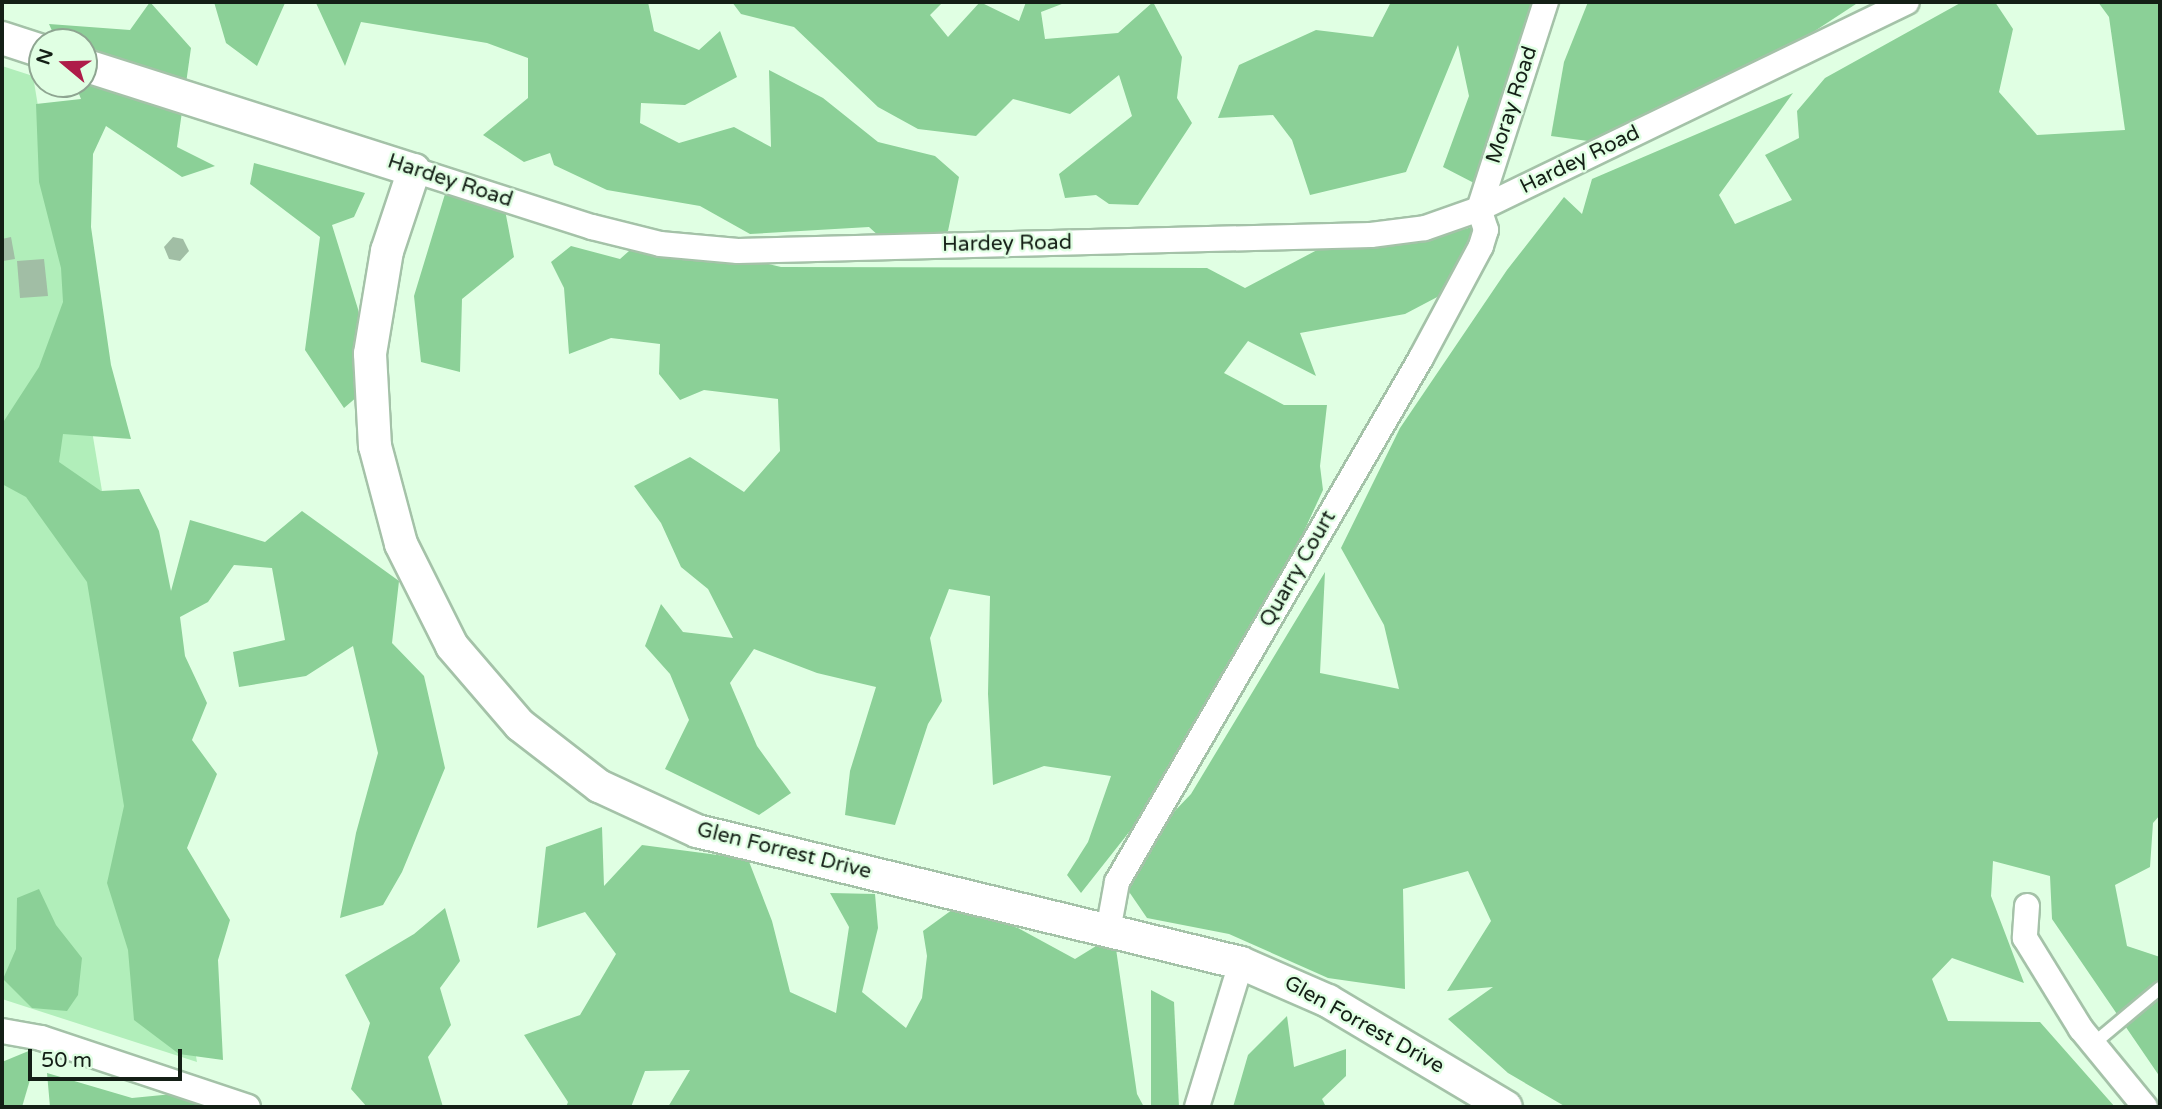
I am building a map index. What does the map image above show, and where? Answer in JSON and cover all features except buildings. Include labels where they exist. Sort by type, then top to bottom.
[{"type":"street","name":"Moray Road","points":[[1479,209],[1546,2]]},
{"type":"street","name":"Hardey Road","points":[[98,69],[592,227],[660,244],[738,251],[1371,235],[1425,228],[1479,209],[1908,2]]},
{"type":"street","points":[[2,38],[28,46]]},
{"type":"street","name":"Glen Forrest Drive","points":[[414,170],[387,251],[370,354],[375,446],[401,544],[452,646],[520,725],[599,786],[697,831],[1241,963],[1328,1000],[1506,1107]]},
{"type":"street","name":"Quarry Court","points":[[1108,931],[1117,882],[1422,358],[1481,246],[1486,230],[1479,209]]},
{"type":"street","points":[[2027,906],[2025,938],[2093,1044],[2145,1107]]},
{"type":"street","points":[[1197,1107],[1241,963]]},
{"type":"street","points":[[2,1031],[41,1038],[242,1106]]},
{"type":"lane","points":[[2093,1044],[2160,988]]},
{"type":"green space","points":[[150,2],[191,48],[177,147],[215,166],[182,177],[106,126],[93,154],[91,227],[111,365],[131,439],[63,434],[59,462],[101,491],[139,489],[159,531],[171,591],[190,520],[265,542],[302,511],[399,581],[392,643],[424,676],[445,768],[402,872],[383,905],[340,918],[356,833],[378,753],[353,646],[306,676],[239,687],[233,652],[285,640],[272,568],[234,565],[208,602],[180,617],[185,656],[207,703],[192,740],[217,774],[187,848],[230,920],[218,960],[223,1060],[179,1054],[134,1020],[128,950],[107,883],[124,806],[87,582],[26,497],[2,484],[2,424],[39,367],[63,302],[61,268],[39,182],[36,104],[98,98],[98,28],[51,28],[49,24],[130,30]]},
{"type":"green space","points":[[214,2],[648,2],[654,31],[699,50],[720,31],[737,77],[685,105],[641,103],[640,123],[679,143],[734,127],[771,147],[769,70],[823,98],[878,142],[935,156],[959,177],[948,231],[902,257],[869,227],[750,234],[700,206],[607,190],[554,165],[550,153],[524,162],[483,135],[528,98],[528,58],[487,43],[361,22],[345,66],[316,3],[285,3],[257,66],[226,43]]},
{"type":"green space","points":[[732,2],[943,2],[930,15],[948,37],[980,2],[1019,21],[1026,2],[1067,2],[1041,12],[1045,39],[1118,33],[1153,2],[1182,57],[1177,98],[1192,123],[1138,205],[1109,204],[1096,195],[1065,198],[1059,174],[1132,116],[1119,75],[1070,114],[1013,99],[976,136],[918,129],[878,107],[794,27],[741,14]]},
{"type":"green space","points":[[1391,2],[1549,2],[1528,103],[1492,169],[1474,183],[1443,167],[1469,96],[1458,45],[1406,172],[1310,195],[1292,140],[1273,115],[1218,118],[1239,65],[1316,30],[1373,37]]},
{"type":"green space","points":[[1588,2],[1859,2],[1801,40],[1588,141],[1551,136],[1564,62]]},
{"type":"green space","points":[[1962,2],[1995,2],[2013,29],[1999,92],[2037,135],[2125,130],[2109,17],[2098,2],[2160,2],[2160,815],[2153,823],[2150,867],[2115,885],[2127,946],[2160,957],[2160,1077],[2052,919],[2050,876],[1993,861],[1991,896],[2024,983],[1952,958],[1932,979],[1948,1021],[2040,1022],[2115,1107],[1566,1107],[1508,1073],[1448,1019],[1493,987],[1447,991],[1491,921],[1468,871],[1403,889],[1405,989],[1328,978],[1229,934],[1147,918],[1121,880],[1125,863],[1191,794],[1325,572],[1320,673],[1399,689],[1384,625],[1341,548],[1400,428],[1507,270],[1564,197],[1582,214],[1592,179],[1793,93],[1719,195],[1735,224],[1792,200],[1765,155],[1799,138],[1797,111],[1825,78]]},
{"type":"green space","points":[[2,66],[28,74],[28,98],[37,98],[197,1062],[2,999]]},
{"type":"green space","points":[[254,163],[365,193],[354,217],[332,225],[358,309],[365,390],[344,408],[305,350],[320,237],[250,184]]},
{"type":"green space","points":[[445,194],[505,210],[514,257],[462,299],[460,372],[421,362],[414,296]]},
{"type":"green space","points":[[1476,226],[1460,285],[1405,314],[1300,333],[1316,376],[1248,341],[1224,373],[1284,405],[1327,405],[1320,466],[1323,490],[1258,631],[1156,798],[1081,893],[1067,875],[1088,842],[1111,776],[1044,766],[993,785],[988,694],[990,596],[949,589],[930,638],[942,701],[928,724],[895,825],[845,815],[850,771],[876,687],[817,673],[754,649],[730,683],[757,746],[791,793],[759,815],[665,769],[689,720],[670,674],[645,646],[661,604],[683,632],[733,638],[708,589],[681,567],[661,523],[634,486],[690,457],[744,492],[780,451],[778,399],[704,390],[680,400],[659,374],[660,344],[611,338],[569,354],[564,288],[551,262],[571,246],[620,259],[647,235],[781,267],[1207,268],[1245,288],[1319,249],[1412,243]]},
{"type":"green space","points":[[602,827],[604,886],[642,845],[748,859],[772,921],[790,992],[836,1013],[849,927],[830,893],[875,894],[878,928],[862,992],[906,1028],[922,998],[927,956],[923,931],[956,907],[1018,928],[1075,959],[1114,935],[1137,1094],[1144,1107],[668,1107],[690,1070],[645,1071],[631,1107],[566,1107],[568,1102],[524,1035],[580,1015],[616,954],[585,912],[537,928],[546,847]]},
{"type":"green space","points":[[39,889],[56,925],[82,958],[78,995],[67,1011],[32,1008],[3,979],[16,949],[17,898]]},
{"type":"green space","points":[[445,908],[460,961],[440,988],[451,1025],[428,1057],[443,1107],[367,1107],[351,1089],[370,1023],[345,975],[414,934]]},
{"type":"green space","points":[[1151,990],[1174,1002],[1179,1107],[1151,1107]]},
{"type":"green space","points":[[1287,1016],[1294,1067],[1346,1049],[1346,1076],[1322,1099],[1326,1107],[1233,1107],[1248,1055]]},
{"type":"green space","points":[[31,1050],[32,1073],[22,1107],[2,1107],[2,1062]]},
{"type":"green space","points":[[47,1073],[132,1098],[183,1093],[214,1107],[50,1107]]}]
